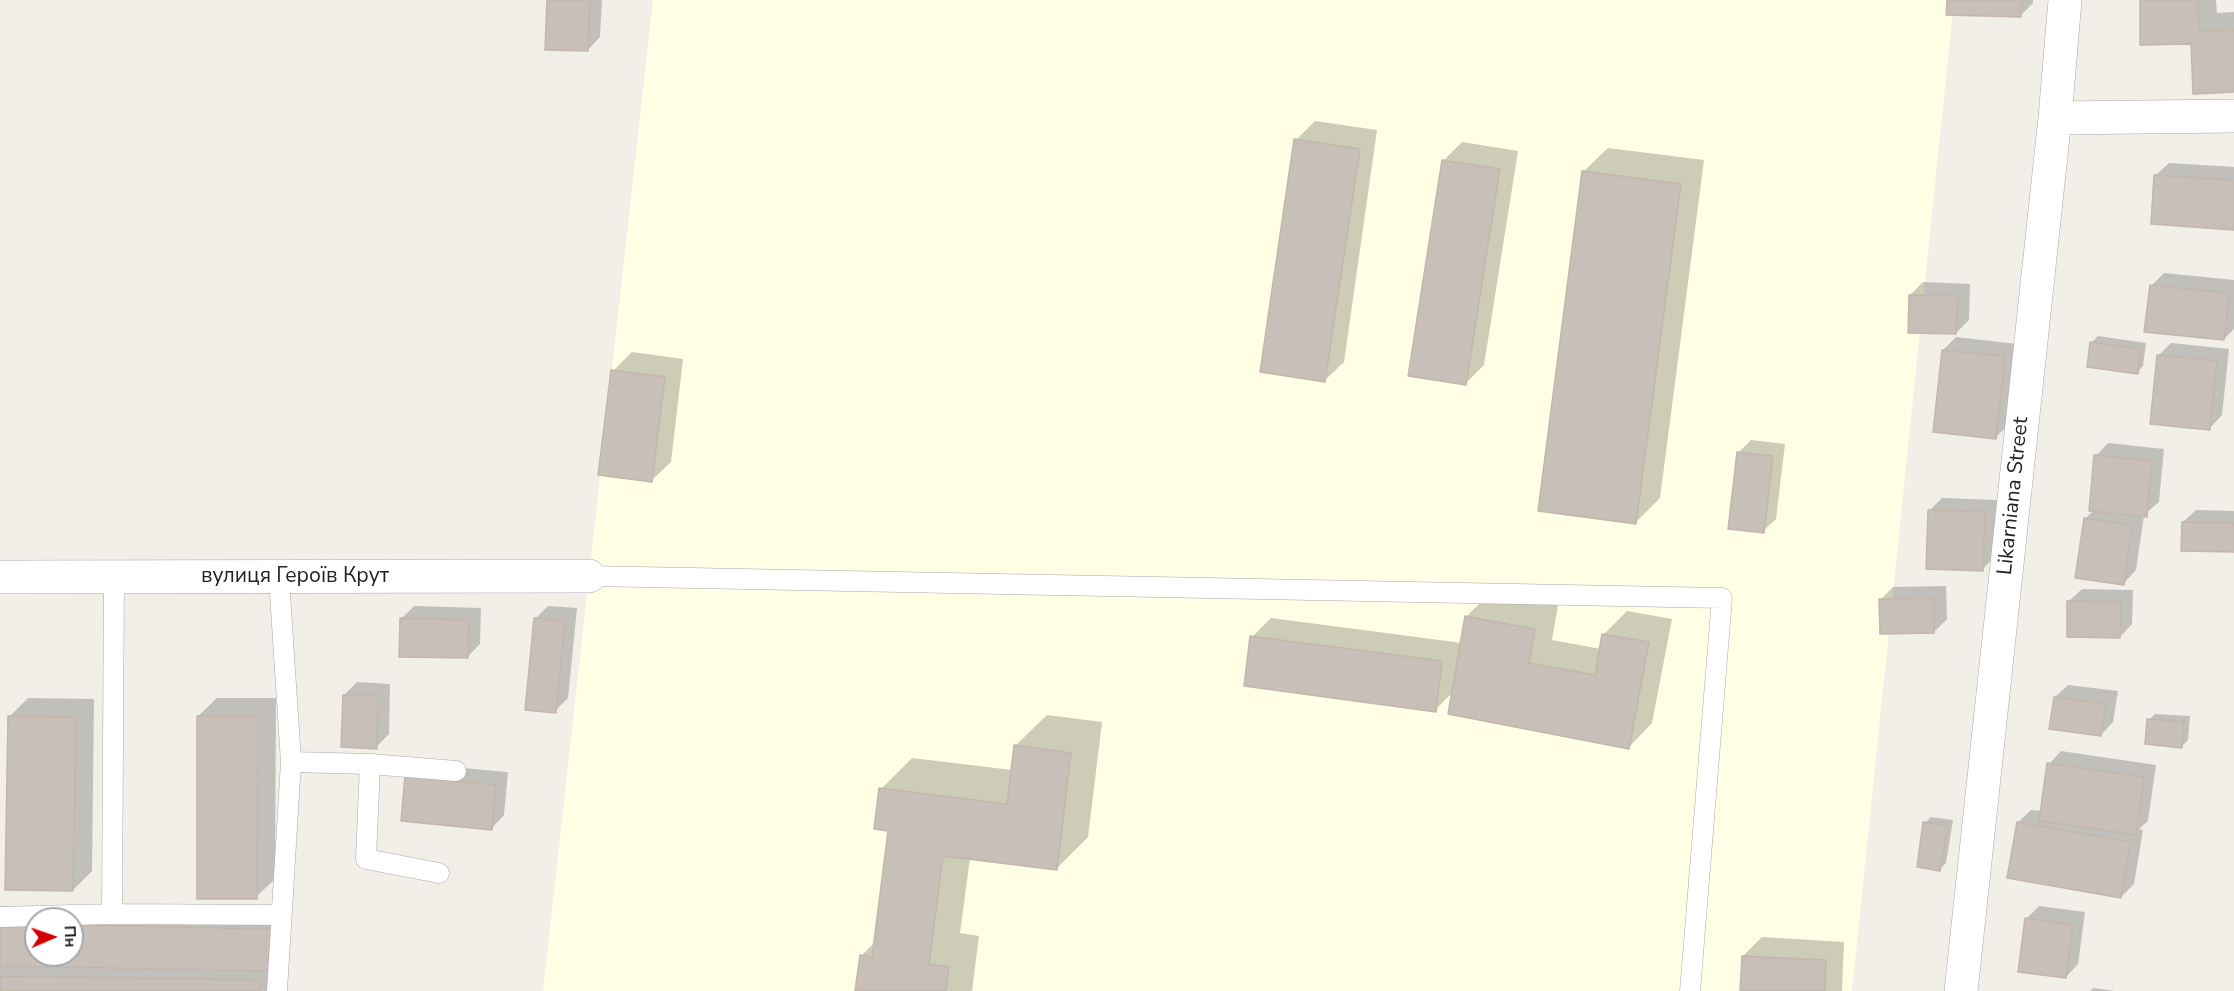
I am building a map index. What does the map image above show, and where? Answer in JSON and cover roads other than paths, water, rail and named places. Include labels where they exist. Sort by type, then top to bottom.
[{"type":"street","name":"Likarniana Street","points":[[1961,991],[2055,118],[2065,0]]},
{"type":"street","points":[[2055,118],[2234,116]]},
{"type":"street","name":"вулиця Героїв Крут","points":[[0,577],[589,576]]},
{"type":"lane","points":[[589,576],[1722,598],[1690,991]]},
{"type":"lane","points":[[112,914],[114,577]]},
{"type":"lane","points":[[277,991],[291,762],[279,578]]},
{"type":"lane","points":[[291,762],[370,764],[456,771]]},
{"type":"lane","points":[[370,764],[366,859],[439,873]]},
{"type":"lane","points":[[0,917],[112,914],[281,915]]}]
